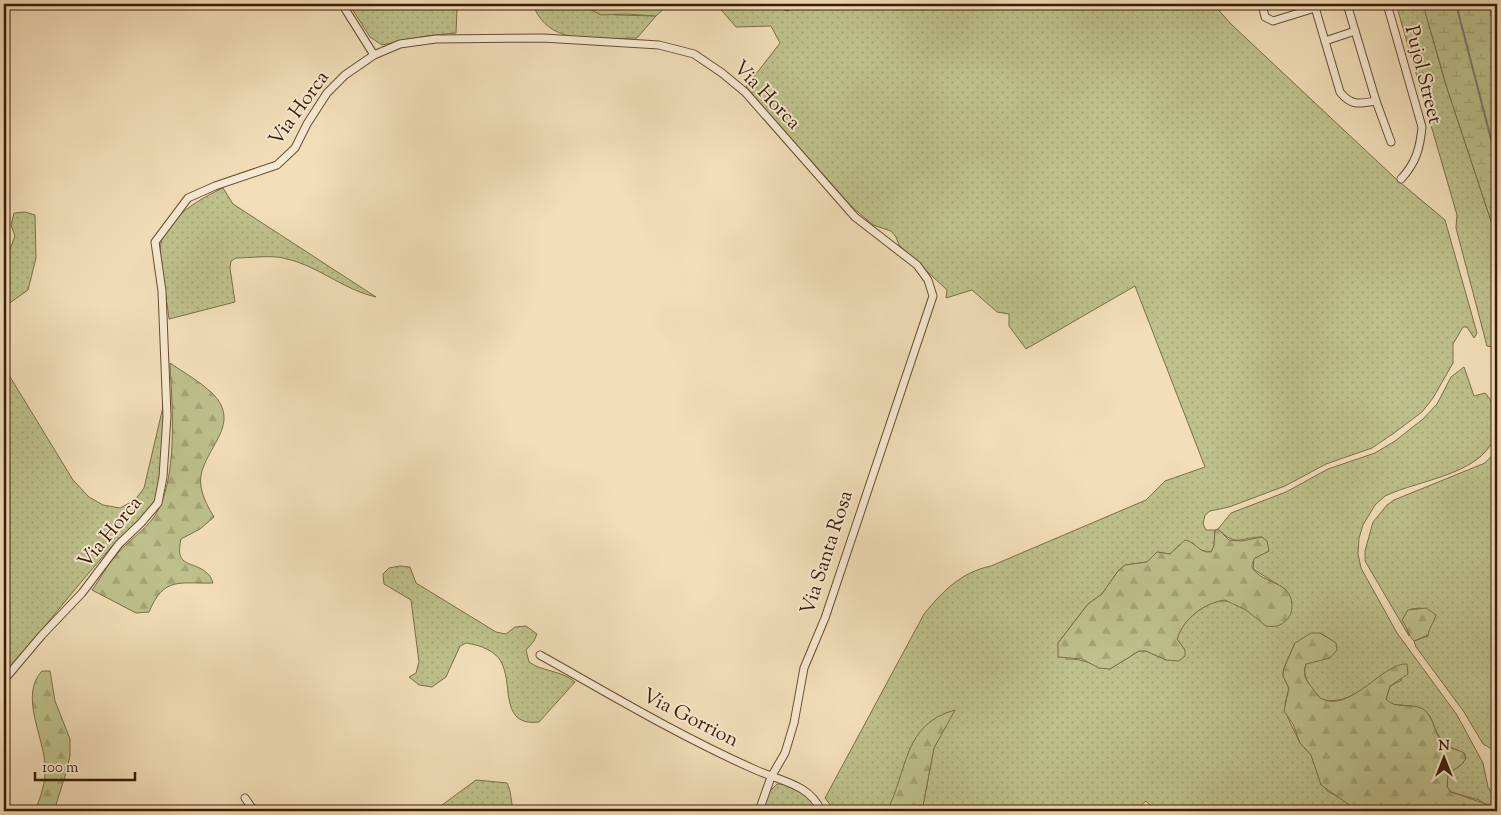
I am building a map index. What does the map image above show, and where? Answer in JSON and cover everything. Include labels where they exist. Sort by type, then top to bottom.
[{"type":"street","points":[[342,4],[374,55]]},
{"type":"street","points":[[1262,4],[1266,17],[1273,21],[1315,6],[1340,92],[1347,100],[1355,104],[1376,101]]},
{"type":"street","points":[[1347,4],[1376,101],[1391,142]]},
{"type":"street","name":"Pujol Street","points":[[1387,4],[1422,127],[1416,160],[1401,179]]},
{"type":"street","points":[[1325,40],[1355,31]]},
{"type":"street","name":"Via Horca","points":[[4,680],[42,635],[82,593],[119,544],[158,503],[163,478],[167,416],[162,291],[155,242],[188,198],[215,186],[277,165],[295,148],[307,124],[327,93],[345,75],[374,55],[400,44],[436,39],[484,37],[659,45],[694,54],[745,92],[855,217],[917,265],[932,289],[929,304]]},
{"type":"street","name":"Via Santa Rosa","points":[[759,811],[772,777],[785,753],[794,723],[804,668],[825,618],[929,304]]},
{"type":"street","name":"Via Gorrion","points":[[540,655],[715,752],[772,777],[799,786],[817,801],[821,811]]},
{"type":"street","points":[[245,798],[254,811]]},
{"type":"green space","points":[[349,4],[467,4],[457,10],[456,33],[426,36],[382,45],[370,37]]},
{"type":"green space","points":[[533,4],[592,4],[590,9],[616,15],[656,16],[637,38],[592,39],[563,34],[550,28],[540,18]]},
{"type":"green space","points":[[592,4],[669,4],[656,16],[601,15],[590,9]]},
{"type":"green space","points":[[716,4],[777,7],[788,11],[796,4],[1143,4],[1177,7],[1213,4],[1232,25],[1395,178],[1445,220],[1477,333],[1474,338],[1467,327],[1463,327],[1453,344],[1453,363],[1433,398],[1422,412],[1372,448],[1326,464],[1285,486],[1229,507],[1210,511],[1205,515],[1203,524],[1206,530],[1215,530],[1214,546],[1211,552],[1199,550],[1193,543],[1179,545],[1170,554],[1157,552],[1147,562],[1125,565],[1118,571],[1102,594],[1088,604],[1058,643],[1066,659],[1083,661],[1110,669],[1139,651],[1146,651],[1166,660],[1185,650],[1177,639],[1183,627],[1198,611],[1218,602],[1226,601],[1242,606],[1266,626],[1292,602],[1285,589],[1253,569],[1254,558],[1269,551],[1262,537],[1234,540],[1224,535],[1218,529],[1231,513],[1286,492],[1328,469],[1375,453],[1395,441],[1423,419],[1437,404],[1451,377],[1464,367],[1474,396],[1485,393],[1495,409],[1496,429],[1491,444],[1481,456],[1451,473],[1385,496],[1375,505],[1363,525],[1359,538],[1358,554],[1361,568],[1397,633],[1457,715],[1483,763],[1488,787],[1497,803],[1497,811],[1493,811],[1493,809],[1479,800],[1451,792],[1447,787],[1448,774],[1462,764],[1466,758],[1464,753],[1441,739],[1430,716],[1411,706],[1390,704],[1386,699],[1390,686],[1402,680],[1388,672],[1365,688],[1347,697],[1330,701],[1321,699],[1306,678],[1306,664],[1319,660],[1336,643],[1320,633],[1295,643],[1284,668],[1283,676],[1289,688],[1285,704],[1288,718],[1300,743],[1311,755],[1327,791],[1347,801],[1358,811],[1155,811],[1146,801],[1134,811],[922,811],[934,748],[954,710],[910,748],[895,796],[887,811],[835,811],[825,798],[924,614],[945,591],[970,573],[991,566],[1146,500],[1165,481],[1205,467],[1135,286],[1026,349],[1009,326],[1009,314],[997,312],[972,290],[946,298],[947,290],[899,245],[891,231],[873,225],[851,206],[746,87],[780,43],[771,26],[736,27]]},
{"type":"green space","points":[[739,4],[796,4],[788,11]]},
{"type":"green space","points":[[1396,4],[1423,4],[1446,85],[1497,239],[1497,348],[1487,346],[1456,228],[1457,215]]},
{"type":"green space","points":[[1423,4],[1489,4],[1497,47],[1497,239],[1446,85]]},
{"type":"green space","points":[[1489,4],[1497,4],[1497,47]]},
{"type":"green space","points":[[223,188],[233,204],[376,297],[352,289],[295,261],[272,257],[236,258],[231,261],[230,268],[235,302],[169,319],[160,250],[164,233],[186,209]]},
{"type":"green space","points":[[25,212],[35,215],[36,258],[28,290],[4,307],[4,254],[10,249],[15,236],[11,225],[14,213]]},
{"type":"green space","points":[[170,363],[211,392],[220,403],[224,413],[221,432],[206,460],[201,477],[201,489],[214,517],[200,529],[181,539],[180,549],[182,560],[202,569],[210,576],[213,583],[174,584],[161,592],[149,612],[136,613],[92,590],[116,555],[154,517],[162,502],[171,463],[172,400]]},
{"type":"green space","points":[[4,367],[73,480],[89,497],[103,505],[120,508],[135,500],[144,488],[163,407],[163,427],[160,481],[156,499],[152,506],[112,546],[4,675]]},
{"type":"green space","points":[[1497,450],[1497,757],[1492,749],[1483,744],[1464,712],[1416,647],[1414,641],[1428,636],[1429,628],[1435,619],[1421,608],[1411,609],[1407,626],[1409,636],[1365,561],[1365,551],[1373,522],[1387,505],[1394,500],[1485,463]]},
{"type":"green space","points":[[1218,529],[1229,540],[1242,541],[1262,537],[1267,541],[1269,551],[1255,558],[1252,568],[1264,578],[1287,591],[1292,605],[1291,612],[1288,619],[1282,624],[1266,626],[1246,610],[1225,600],[1202,608],[1185,624],[1177,639],[1185,650],[1185,656],[1179,661],[1166,660],[1146,651],[1139,651],[1110,669],[1099,668],[1082,659],[1058,657],[1058,643],[1088,604],[1102,594],[1118,571],[1125,565],[1147,562],[1157,552],[1170,554],[1185,540],[1203,551],[1211,552],[1214,546],[1215,530]]},
{"type":"green space","points":[[410,567],[416,583],[496,632],[506,634],[515,627],[526,626],[537,634],[526,650],[529,662],[540,668],[564,675],[575,682],[539,722],[527,722],[513,712],[506,675],[501,661],[488,650],[466,643],[460,646],[446,677],[432,687],[419,685],[409,677],[416,673],[419,662],[411,600],[384,584],[383,574],[389,568]]},
{"type":"green space","points":[[1426,608],[1436,615],[1435,618],[1428,635],[1414,641],[1402,620],[1408,610]]},
{"type":"green space","points":[[1311,633],[1320,633],[1336,643],[1337,650],[1330,658],[1306,664],[1305,667],[1306,680],[1322,699],[1333,701],[1344,699],[1355,694],[1388,671],[1407,664],[1408,674],[1390,686],[1386,699],[1398,705],[1418,707],[1427,713],[1442,742],[1450,748],[1464,753],[1466,758],[1462,764],[1448,774],[1447,787],[1451,792],[1489,805],[1493,811],[1358,811],[1321,785],[1311,755],[1300,743],[1293,724],[1284,711],[1289,688],[1283,676],[1284,668],[1295,643]]},
{"type":"green space","points":[[42,671],[50,671],[55,701],[70,739],[70,756],[54,811],[35,811],[45,778],[44,755],[34,717],[33,704],[35,681]]},
{"type":"green space","points":[[955,710],[934,748],[922,811],[887,811],[909,750],[916,737],[925,726],[938,717]]},
{"type":"green space","points":[[476,780],[507,783],[514,811],[434,811]]},
{"type":"green space","points":[[777,784],[796,788],[811,801],[818,811],[762,811],[768,793]]},
{"type":"waterway","points":[[1456,4],[1497,162]]}]
